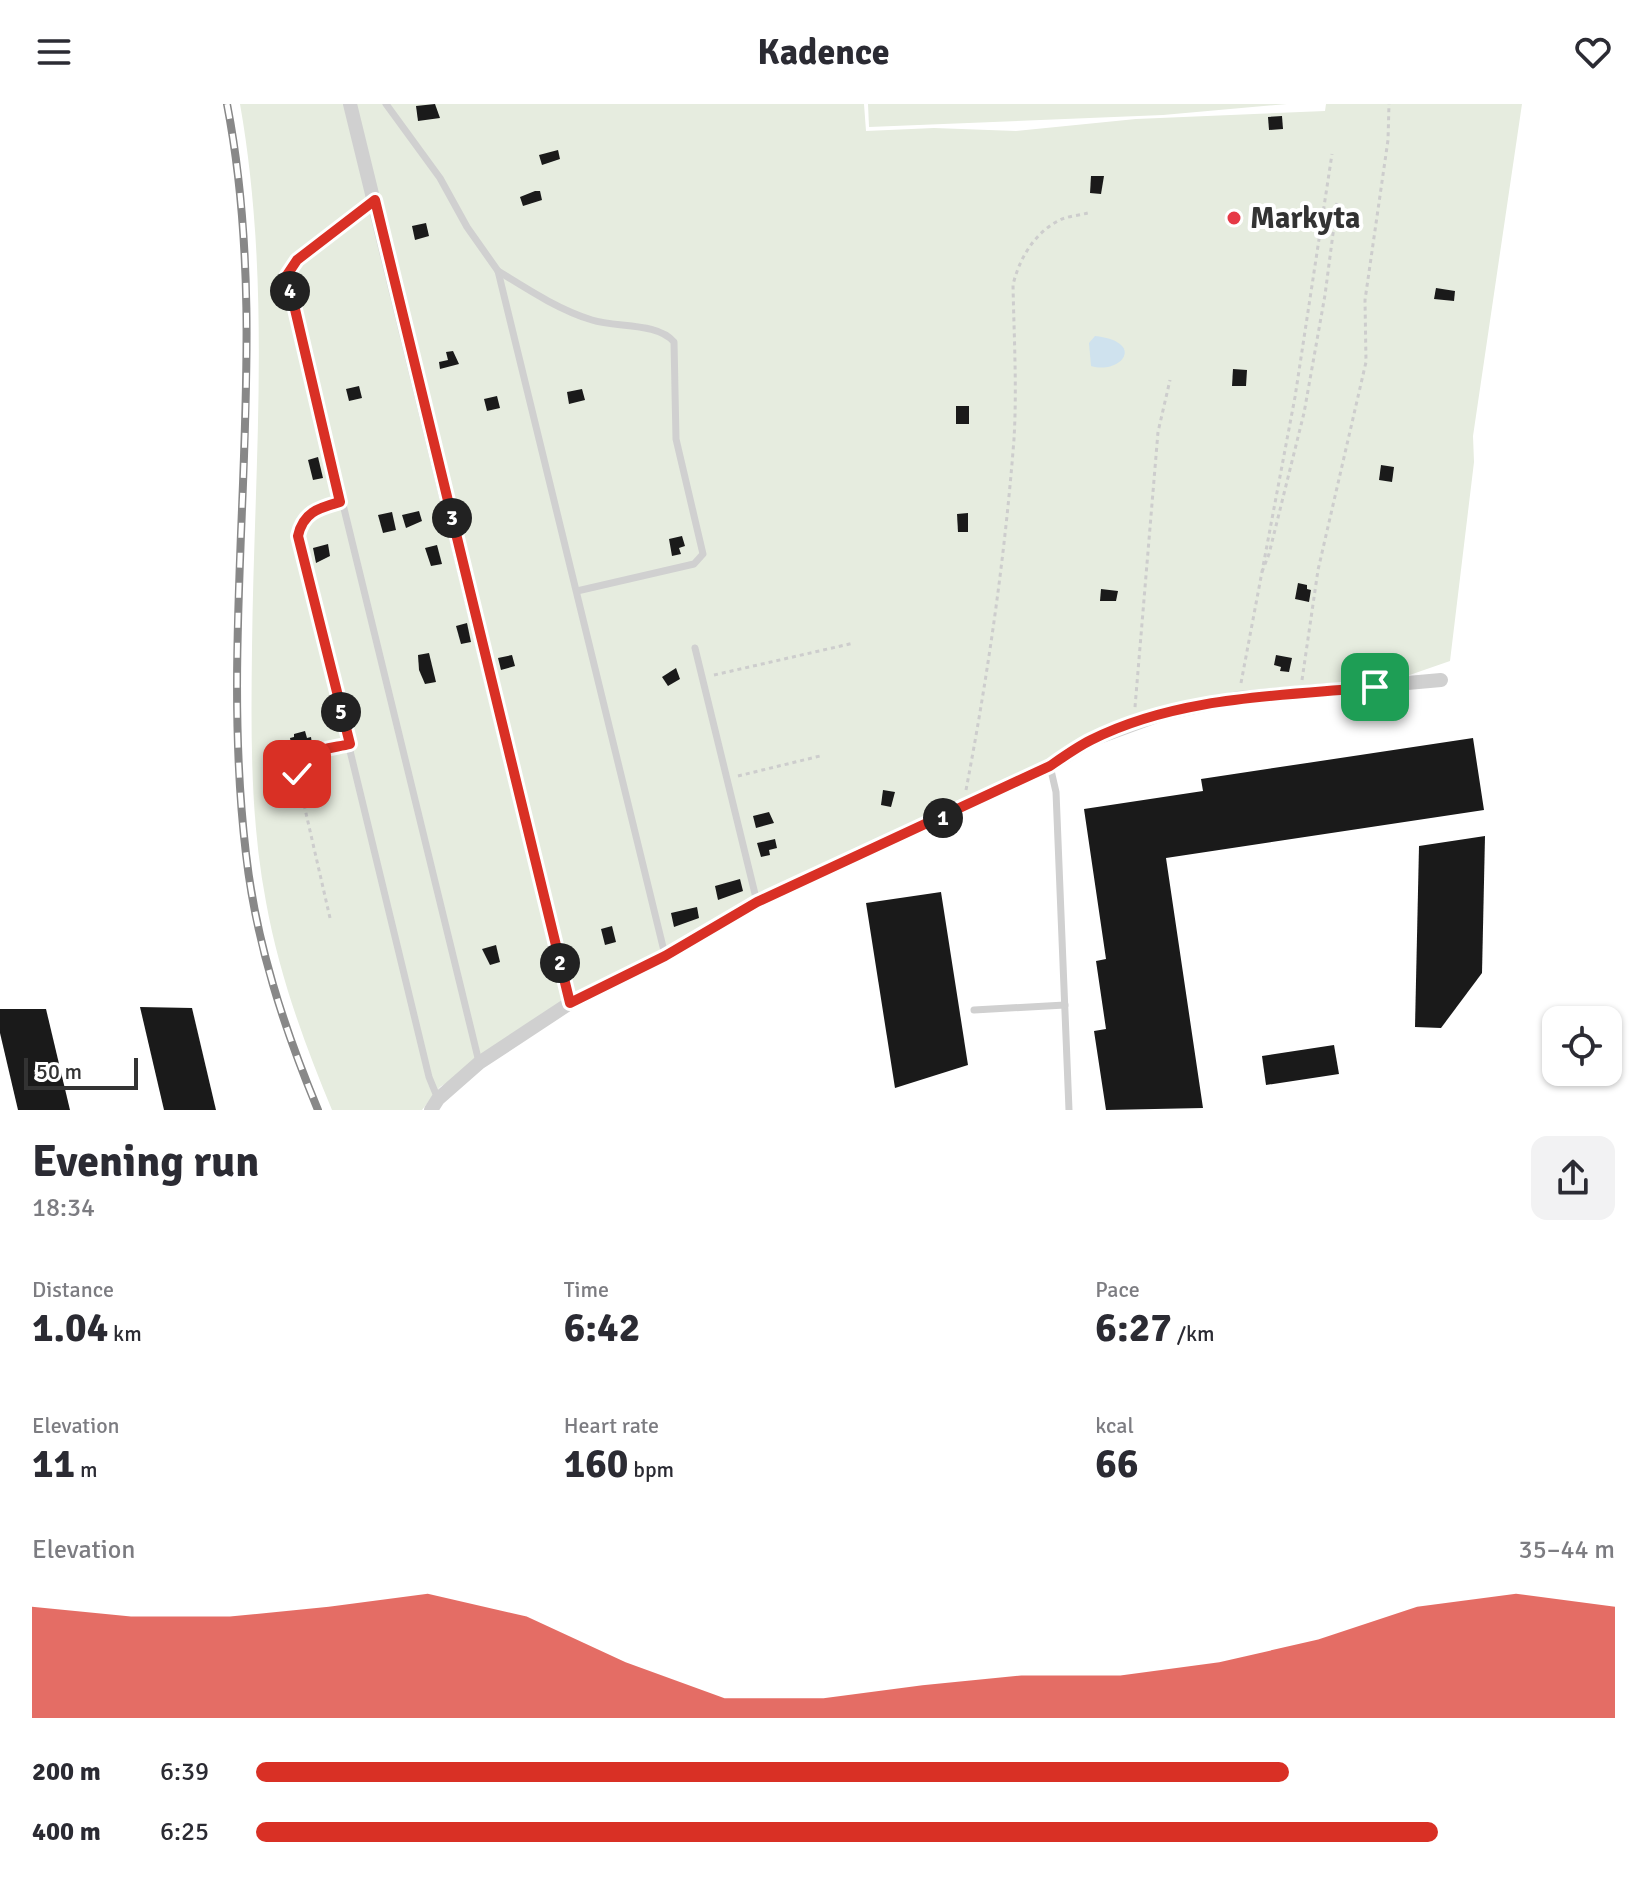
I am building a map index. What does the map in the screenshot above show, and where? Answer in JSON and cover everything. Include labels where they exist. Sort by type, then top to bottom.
[{"type":"street","points":[[350,104],[570,1003]]},
{"type":"street","points":[[434,1104],[479,1063],[570,1003],[665,956],[757,902],[962,809],[1050,766],[1091,740],[1162,714],[1238,698],[1441,680]]},
{"type":"lane","points":[[386,104],[440,178],[467,227],[498,271],[665,956]]},
{"type":"lane","points":[[375,200],[297,260],[287,275],[479,1063]]},
{"type":"lane","points":[[498,271],[560,307],[592,320],[661,332],[674,342],[676,439],[703,554],[694,564],[577,591]]},
{"type":"lane","points":[[340,502],[308,514],[300,525],[298,536],[434,1104]]},
{"type":"lane","points":[[695,648],[757,902]]},
{"type":"lane","points":[[1050,766],[1056,792],[1069,1110]]},
{"type":"lane","points":[[974,1010],[1065,1005]]},
{"type":"path","points":[[1300,694],[1318,570],[1366,362],[1365,300],[1388,140],[1389,104]]},
{"type":"path","points":[[1238,698],[1295,397],[1332,154]]},
{"type":"path","points":[[1259,579],[1269,554],[1304,413],[1319,334],[1337,203]]},
{"type":"path","points":[[962,809],[993,618],[1014,436],[1013,285],[1018,263],[1033,243],[1061,220],[1088,213]]},
{"type":"path","points":[[1134,723],[1158,432],[1170,380]]},
{"type":"path","points":[[702,678],[854,643]]},
{"type":"path","points":[[330,918],[298,766],[308,754],[350,744]]},
{"type":"path","points":[[727,778],[820,756]]},
{"type":"shaded area","points":[[240,104],[864,104],[866,131],[934,128],[1016,131],[1136,119],[1325,111],[1326,104],[1522,104],[1473,436],[1474,462],[1450,661],[1375,687],[1162,714],[757,902],[440,1087],[422,1110],[332,1110],[285,982],[266,902],[257,839],[252,712],[258,308],[250,172]]},
{"type":"shaded area","points":[[868,104],[1287,104],[1163,115],[869,127]]},
{"type":"water","points":[[1095,336],[1121,344],[1124,357],[1112,366],[1091,366],[1089,343]]},
{"type":"building","points":[[435,104],[440,118],[418,121],[416,106]]},
{"type":"building","points":[[1282,116],[1283,129],[1269,130],[1268,117]]},
{"type":"building","points":[[558,150],[560,159],[542,165],[539,155]]},
{"type":"building","points":[[1091,176],[1104,176],[1101,194],[1090,193]]},
{"type":"building","points":[[540,191],[542,200],[523,206],[520,197]]},
{"type":"building","points":[[426,223],[429,236],[415,240],[412,226]]},
{"type":"building","points":[[1436,288],[1455,291],[1454,301],[1434,299]]},
{"type":"building","points":[[453,351],[459,364],[440,369],[439,362],[448,360],[446,352]]},
{"type":"building","points":[[1233,369],[1247,370],[1246,386],[1232,386]]},
{"type":"building","points":[[359,386],[362,398],[349,401],[346,389]]},
{"type":"building","points":[[582,389],[585,400],[569,404],[567,392]]},
{"type":"building","points":[[497,396],[500,408],[487,411],[484,399]]},
{"type":"building","points":[[956,406],[969,406],[969,424],[956,424]]},
{"type":"building","points":[[318,457],[323,478],[313,480],[308,460]]},
{"type":"building","points":[[1381,465],[1394,467],[1392,482],[1379,480]]},
{"type":"building","points":[[419,511],[422,521],[406,528],[402,515]]},
{"type":"building","points":[[392,512],[396,530],[383,533],[378,515]]},
{"type":"building","points":[[968,513],[968,532],[958,532],[957,514]]},
{"type":"building","points":[[682,536],[685,546],[679,548],[681,554],[672,556],[669,539]]},
{"type":"building","points":[[328,544],[330,556],[316,563],[313,548]]},
{"type":"building","points":[[437,545],[442,564],[431,566],[425,548]]},
{"type":"building","points":[[1298,583],[1307,585],[1307,589],[1311,590],[1309,602],[1295,599]]},
{"type":"building","points":[[1101,589],[1118,591],[1116,601],[1100,601]]},
{"type":"building","points":[[467,623],[471,642],[461,644],[456,626]]},
{"type":"building","points":[[429,653],[436,682],[425,684],[419,670],[418,655]]},
{"type":"building","points":[[512,655],[515,666],[501,670],[498,658]]},
{"type":"building","points":[[1276,655],[1292,658],[1289,672],[1280,671],[1281,667],[1274,665]]},
{"type":"building","points":[[676,668],[680,679],[668,686],[662,677]]},
{"type":"building","points":[[305,731],[307,738],[311,737],[312,744],[292,749],[290,738]]},
{"type":"building","points":[[1473,738],[1484,810],[1166,858],[1203,1108],[1106,1110],[1094,1031],[1106,1029],[1096,961],[1106,959],[1084,809],[1203,791],[1201,779]]},
{"type":"building","points":[[883,790],[895,792],[891,807],[881,805]]},
{"type":"building","points":[[769,812],[774,823],[756,828],[753,816]]},
{"type":"building","points":[[1485,836],[1482,973],[1441,1028],[1415,1027],[1419,846]]},
{"type":"building","points":[[775,839],[777,848],[769,850],[770,855],[761,857],[757,843]]},
{"type":"building","points":[[740,879],[743,891],[718,900],[715,886]]},
{"type":"building","points":[[941,892],[968,1065],[895,1088],[866,903]]},
{"type":"building","points":[[697,907],[699,918],[674,927],[671,913]]},
{"type":"building","points":[[612,926],[616,942],[605,945],[601,929]]},
{"type":"building","points":[[496,945],[500,962],[490,965],[482,949]]},
{"type":"building","points":[[140,1007],[192,1008],[216,1110],[164,1110]]},
{"type":"building","points":[[0,1009],[46,1009],[70,1110],[18,1110],[0,1033]]},
{"type":"building","points":[[1334,1045],[1339,1074],[1266,1085],[1262,1056]]},
{"type":"railway","points":[[227,104],[240,197],[246,291],[237,667],[239,760],[246,854],[257,920],[273,985],[318,1110]]},
{"type":"place","name":"Markyta","points":[[1234,218]]},
{"type":"route","points":[[297,774],[301,760],[308,754],[350,744],[298,536],[300,525],[308,514],[340,502],[287,275],[297,260],[375,200],[570,1003],[665,956],[757,902],[939,820],[1050,766],[1091,740],[1134,723],[1238,698],[1375,687]]}]
